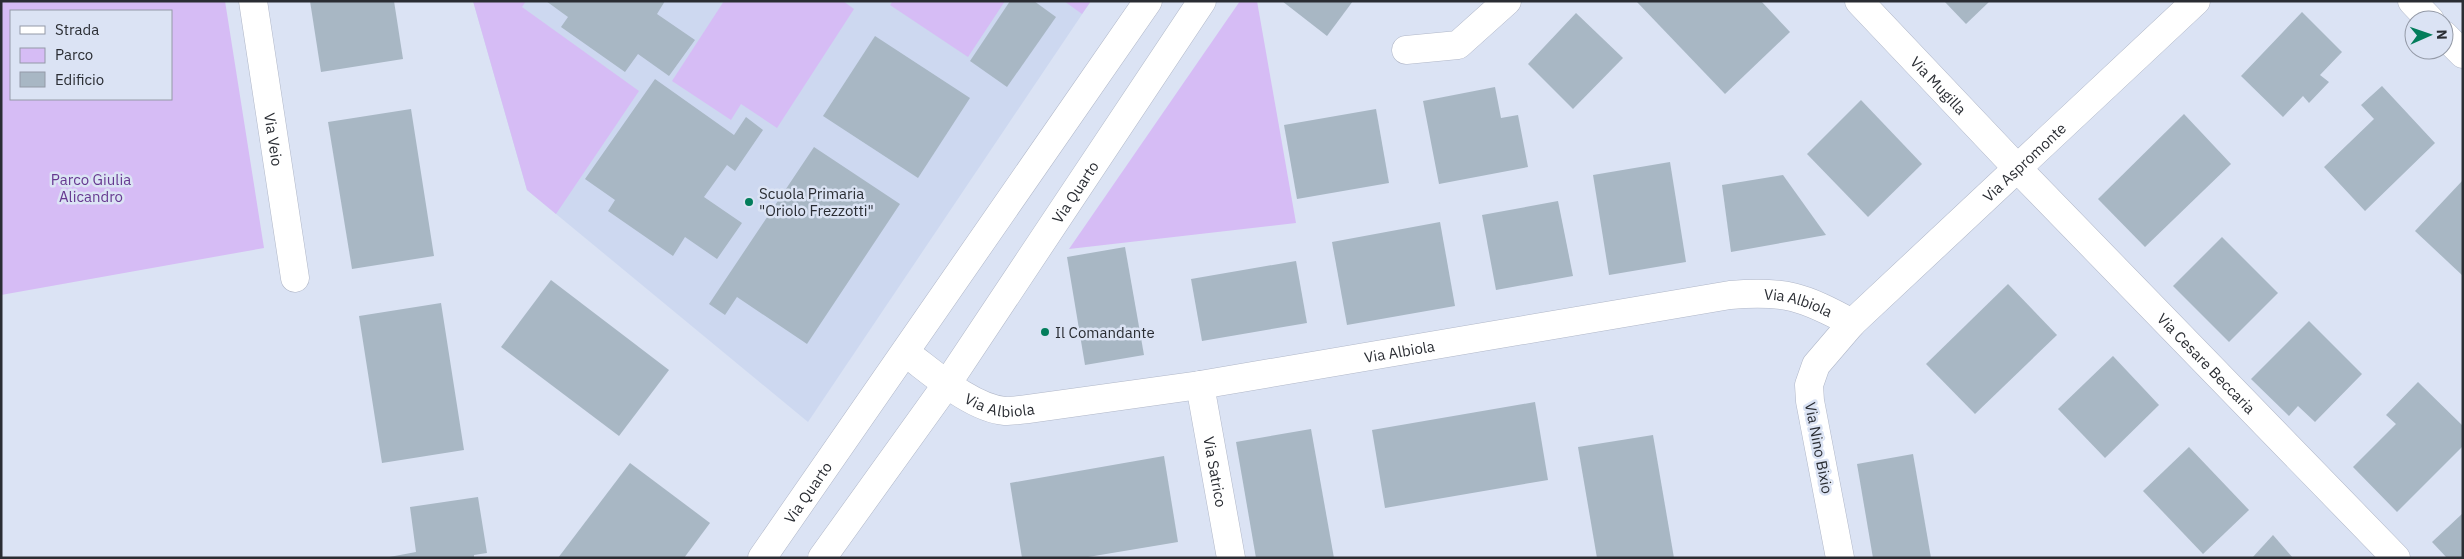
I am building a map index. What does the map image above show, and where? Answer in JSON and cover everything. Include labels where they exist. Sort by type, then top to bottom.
[{"type":"street","name":"Via Veio","points":[[253,1],[295,278]]},
{"type":"street","name":"Via Quarto","points":[[762,558],[906,353],[1148,1]]},
{"type":"street","name":"Via Quarto","points":[[822,558],[947,384],[1202,1]]},
{"type":"street","points":[[1406,50],[1458,44],[1507,1]]},
{"type":"street","name":"Via Mugilla","points":[[1859,1],[2018,170]]},
{"type":"street","name":"Via Aspromonte","points":[[1852,323],[2018,170],[2196,1]]},
{"type":"street","points":[[2454,45],[2463,54]]},
{"type":"street","name":"Via Cesare Beccaria","points":[[2018,170],[2396,558]]},
{"type":"street","name":"Via Albiola","points":[[947,384],[984,406],[1004,411],[1028,409],[1200,385],[1730,295],[1764,292],[1797,296],[1852,323]]},
{"type":"street","name":"Via Nino Bixio","points":[[1840,558],[1810,401],[1809,385],[1816,365],[1852,323]]},
{"type":"street","points":[[906,353],[947,384]]},
{"type":"street","name":"Via Satrico","points":[[1200,385],[1231,558]]},
{"type":"shaded area","name":"Scuola Primaria \"Oriolo Frezzotti\"","points":[[473,1],[1091,1],[808,422],[527,190]]},
{"type":"green space","name":"Parco Giulia Alicandro","points":[[1,1],[225,1],[264,248],[1,295]]},
{"type":"green space","points":[[473,1],[526,1],[522,7],[639,91],[556,214],[527,190]]},
{"type":"green space","points":[[724,1],[843,1],[854,9],[777,128],[741,104],[731,120],[672,81]]},
{"type":"green space","points":[[893,1],[1005,1],[968,57],[890,5]]},
{"type":"green space","points":[[1064,1],[1091,1],[1082,14]]},
{"type":"green space","points":[[1240,1],[1257,1],[1296,223],[1069,249]]},
{"type":"building","points":[[310,1],[394,1],[403,59],[321,72]]},
{"type":"building","points":[[546,1],[665,1],[657,14],[695,40],[669,76],[638,54],[625,72],[561,27],[568,17]]},
{"type":"building","points":[[1010,1],[1034,1],[1056,17],[1007,87],[970,61]]},
{"type":"building","points":[[1282,1],[1353,1],[1327,36]]},
{"type":"building","points":[[1636,1],[1761,1],[1790,32],[1725,94]]},
{"type":"building","points":[[1944,1],[1990,1],[1966,24]]},
{"type":"building","points":[[2302,12],[2342,52],[2320,75],[2329,82],[2309,103],[2303,96],[2283,117],[2241,76]]},
{"type":"building","points":[[1576,13],[1623,58],[1573,109],[1528,64]]},
{"type":"building","points":[[875,36],[970,98],[918,178],[823,116]]},
{"type":"building","points":[[655,79],[734,135],[746,117],[763,130],[735,171],[727,165],[704,197],[742,223],[717,259],[685,237],[673,256],[608,211],[615,200],[585,179]]},
{"type":"building","points":[[2382,86],[2435,143],[2365,211],[2324,167],[2374,119],[2361,105]]},
{"type":"building","points":[[1495,87],[1501,118],[1518,115],[1528,167],[1439,184],[1423,101]]},
{"type":"building","points":[[1861,100],[1922,164],[1868,217],[1807,154]]},
{"type":"building","points":[[411,109],[434,256],[352,269],[328,122]]},
{"type":"building","points":[[1376,109],[1389,183],[1297,199],[1284,125]]},
{"type":"building","points":[[2184,114],[2231,164],[2145,247],[2098,199]]},
{"type":"building","points":[[814,147],[900,204],[807,344],[737,297],[725,315],[709,304]]},
{"type":"building","points":[[1670,162],[1686,262],[1609,275],[1593,175]]},
{"type":"building","points":[[1783,175],[1826,235],[1731,252],[1722,185]]},
{"type":"building","points":[[2463,180],[2463,276],[2415,231]]},
{"type":"building","points":[[1558,201],[1573,276],[1496,290],[1482,215]]},
{"type":"building","points":[[1440,222],[1455,306],[1347,325],[1332,242]]},
{"type":"building","points":[[2222,237],[2278,293],[2229,342],[2173,286]]},
{"type":"building","points":[[1125,247],[1144,355],[1085,365],[1067,257]]},
{"type":"building","points":[[1296,261],[1307,323],[1202,341],[1191,279]]},
{"type":"building","points":[[551,280],[669,370],[619,436],[501,347]]},
{"type":"building","points":[[2008,284],[2057,335],[1975,414],[1926,364]]},
{"type":"building","points":[[441,303],[464,450],[382,463],[359,316]]},
{"type":"building","points":[[2309,321],[2362,374],[2315,422],[2298,406],[2289,416],[2251,379]]},
{"type":"building","points":[[2113,356],[2159,405],[2105,458],[2058,409]]},
{"type":"building","points":[[2418,382],[2463,426],[2463,446],[2397,512],[2353,467],[2396,424],[2386,415]]},
{"type":"building","points":[[1535,402],[1548,480],[1385,508],[1372,430]]},
{"type":"building","points":[[1311,429],[1334,558],[1256,558],[1236,442]]},
{"type":"building","points":[[1653,435],[1674,558],[1597,558],[1578,447]]},
{"type":"building","points":[[2189,447],[2249,510],[2203,554],[2143,491]]},
{"type":"building","points":[[1913,454],[1931,558],[1873,558],[1857,464]]},
{"type":"building","points":[[1164,456],[1178,542],[1082,558],[1022,558],[1010,483]]},
{"type":"building","points":[[630,463],[710,523],[684,558],[558,558]]},
{"type":"building","points":[[478,497],[487,553],[474,555],[474,558],[384,558],[416,552],[410,507]]},
{"type":"building","points":[[2463,513],[2463,558],[2447,558],[2432,542]]},
{"type":"building","points":[[2273,535],[2293,558],[2252,558]]},
{"type":"place","name":"Scuola Primaria \"Oriolo Frezzotti\"","points":[[749,202]]},
{"type":"place","name":"Il Comandante","points":[[1045,332]]}]
